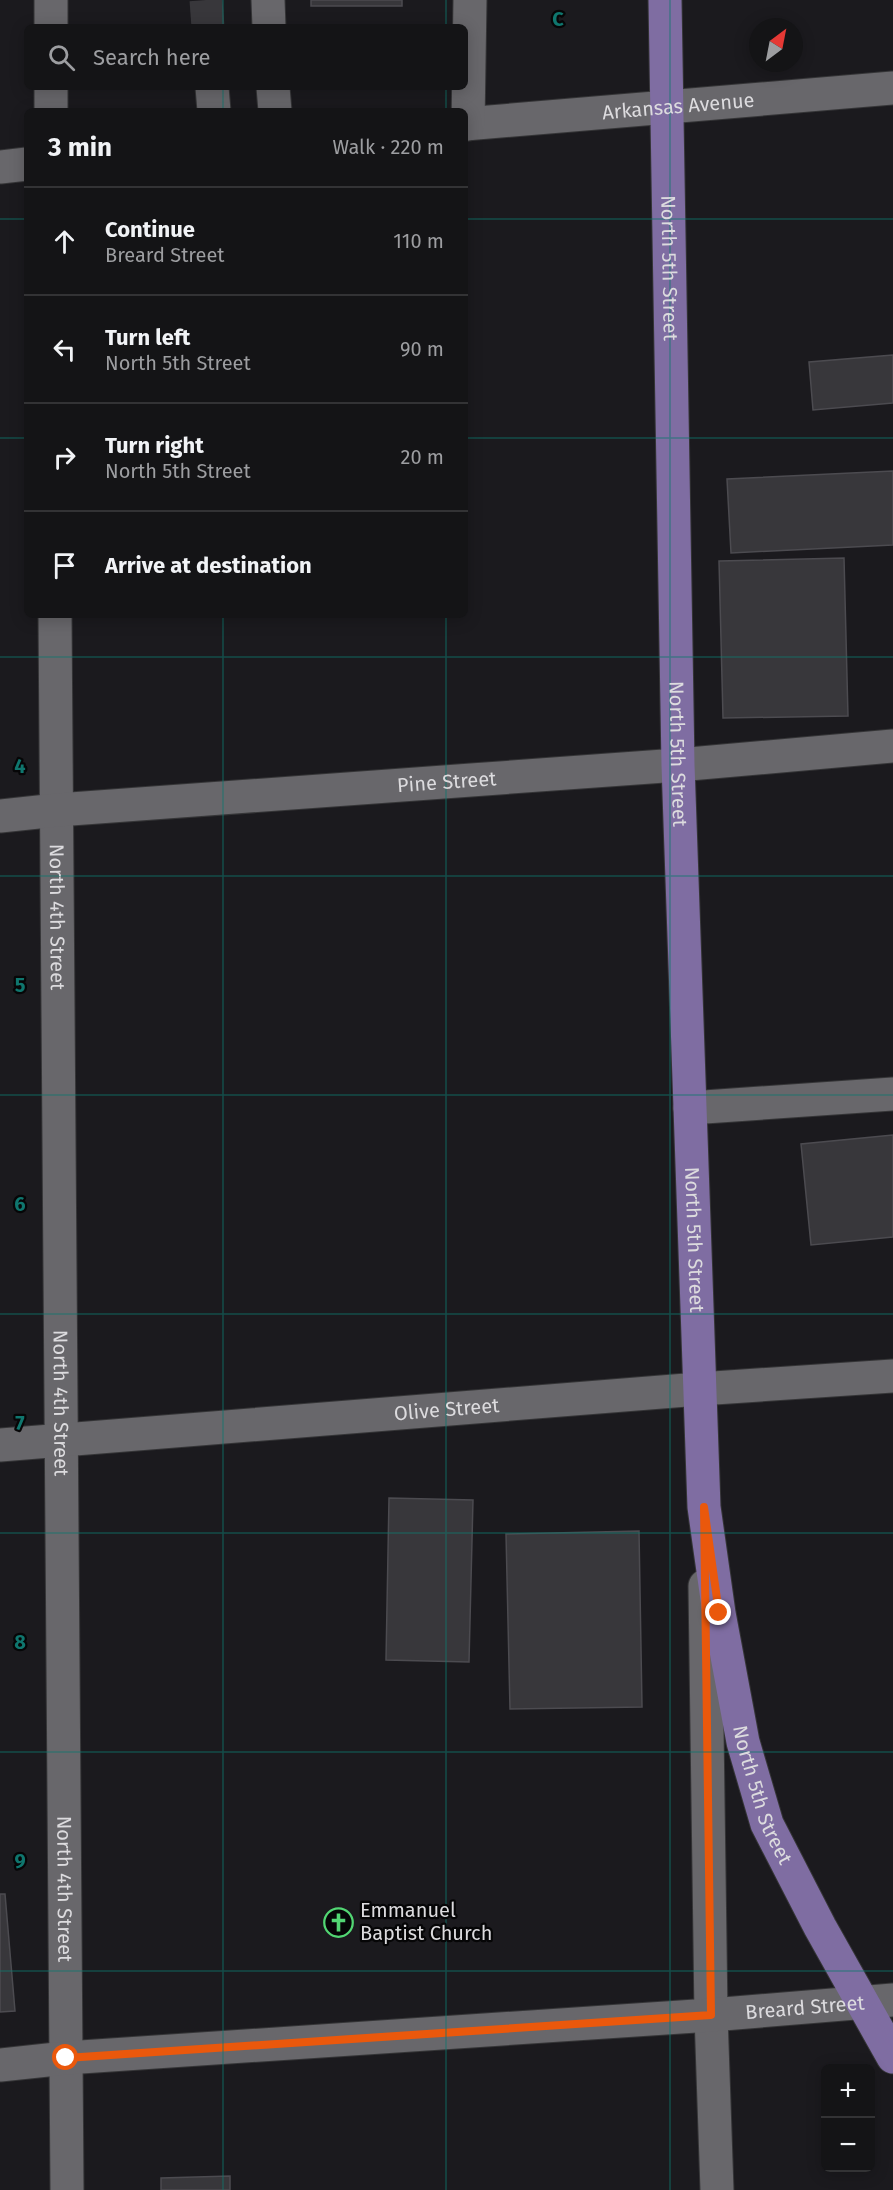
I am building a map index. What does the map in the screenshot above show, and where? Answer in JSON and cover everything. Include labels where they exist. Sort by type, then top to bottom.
[{"type":"main road","name":"North 5th Street","points":[[665,0],[678,765],[704,1507],[719,1613],[742,1742],[767,1824],[820,1927],[878,2001],[893,2056]]},
{"type":"street","points":[[51,0],[51,24]]},
{"type":"street","points":[[268,0],[269,24]]},
{"type":"street","points":[[468,62],[470,0]]},
{"type":"street","name":"Arkansas Avenue","points":[[468,124],[893,88]]},
{"type":"street","points":[[51,90],[51,108]]},
{"type":"street","points":[[212,90],[214,108]]},
{"type":"street","points":[[273,90],[274,108]]},
{"type":"street","points":[[467,90],[467,108]]},
{"type":"street","points":[[0,167],[24,164]]},
{"type":"street","name":"North 4th Street","points":[[56,618],[67,2190]]},
{"type":"street","name":"Pine Street","points":[[0,816],[678,765],[893,746]]},
{"type":"street","points":[[690,1108],[893,1094]]},
{"type":"street","name":"Olive Street","points":[[0,1445],[699,1389],[893,1376]]},
{"type":"street","name":"North 5th Street","points":[[704,1507],[711,2015],[717,2190]]},
{"type":"street","name":"Breard Street","points":[[0,2065],[66,2058],[711,2015],[878,2001]]},
{"type":"building","points":[[311,0],[402,0],[402,6],[311,6]]},
{"type":"building","points":[[893,355],[893,403],[813,410],[809,362]]},
{"type":"building","points":[[893,471],[893,545],[731,553],[727,479]]},
{"type":"building","points":[[844,558],[848,716],[723,718],[719,561]]},
{"type":"building","points":[[893,1135],[893,1237],[811,1245],[801,1144]]},
{"type":"building","points":[[389,1498],[473,1500],[469,1662],[386,1660]]},
{"type":"building","points":[[639,1531],[642,1707],[510,1709],[506,1534]]},
{"type":"building","points":[[0,1894],[5,1894],[15,2011],[0,2012]]},
{"type":"building","points":[[230,2176],[230,2190],[161,2190],[161,2178]]},
{"type":"tunnel","points":[[206,0],[208,24]]},
{"type":"place","name":"Emmanuel Baptist Church","points":[[339,1922]]},
{"type":"route","points":[[66,2058],[711,2015],[704,1507],[719,1613]]}]
